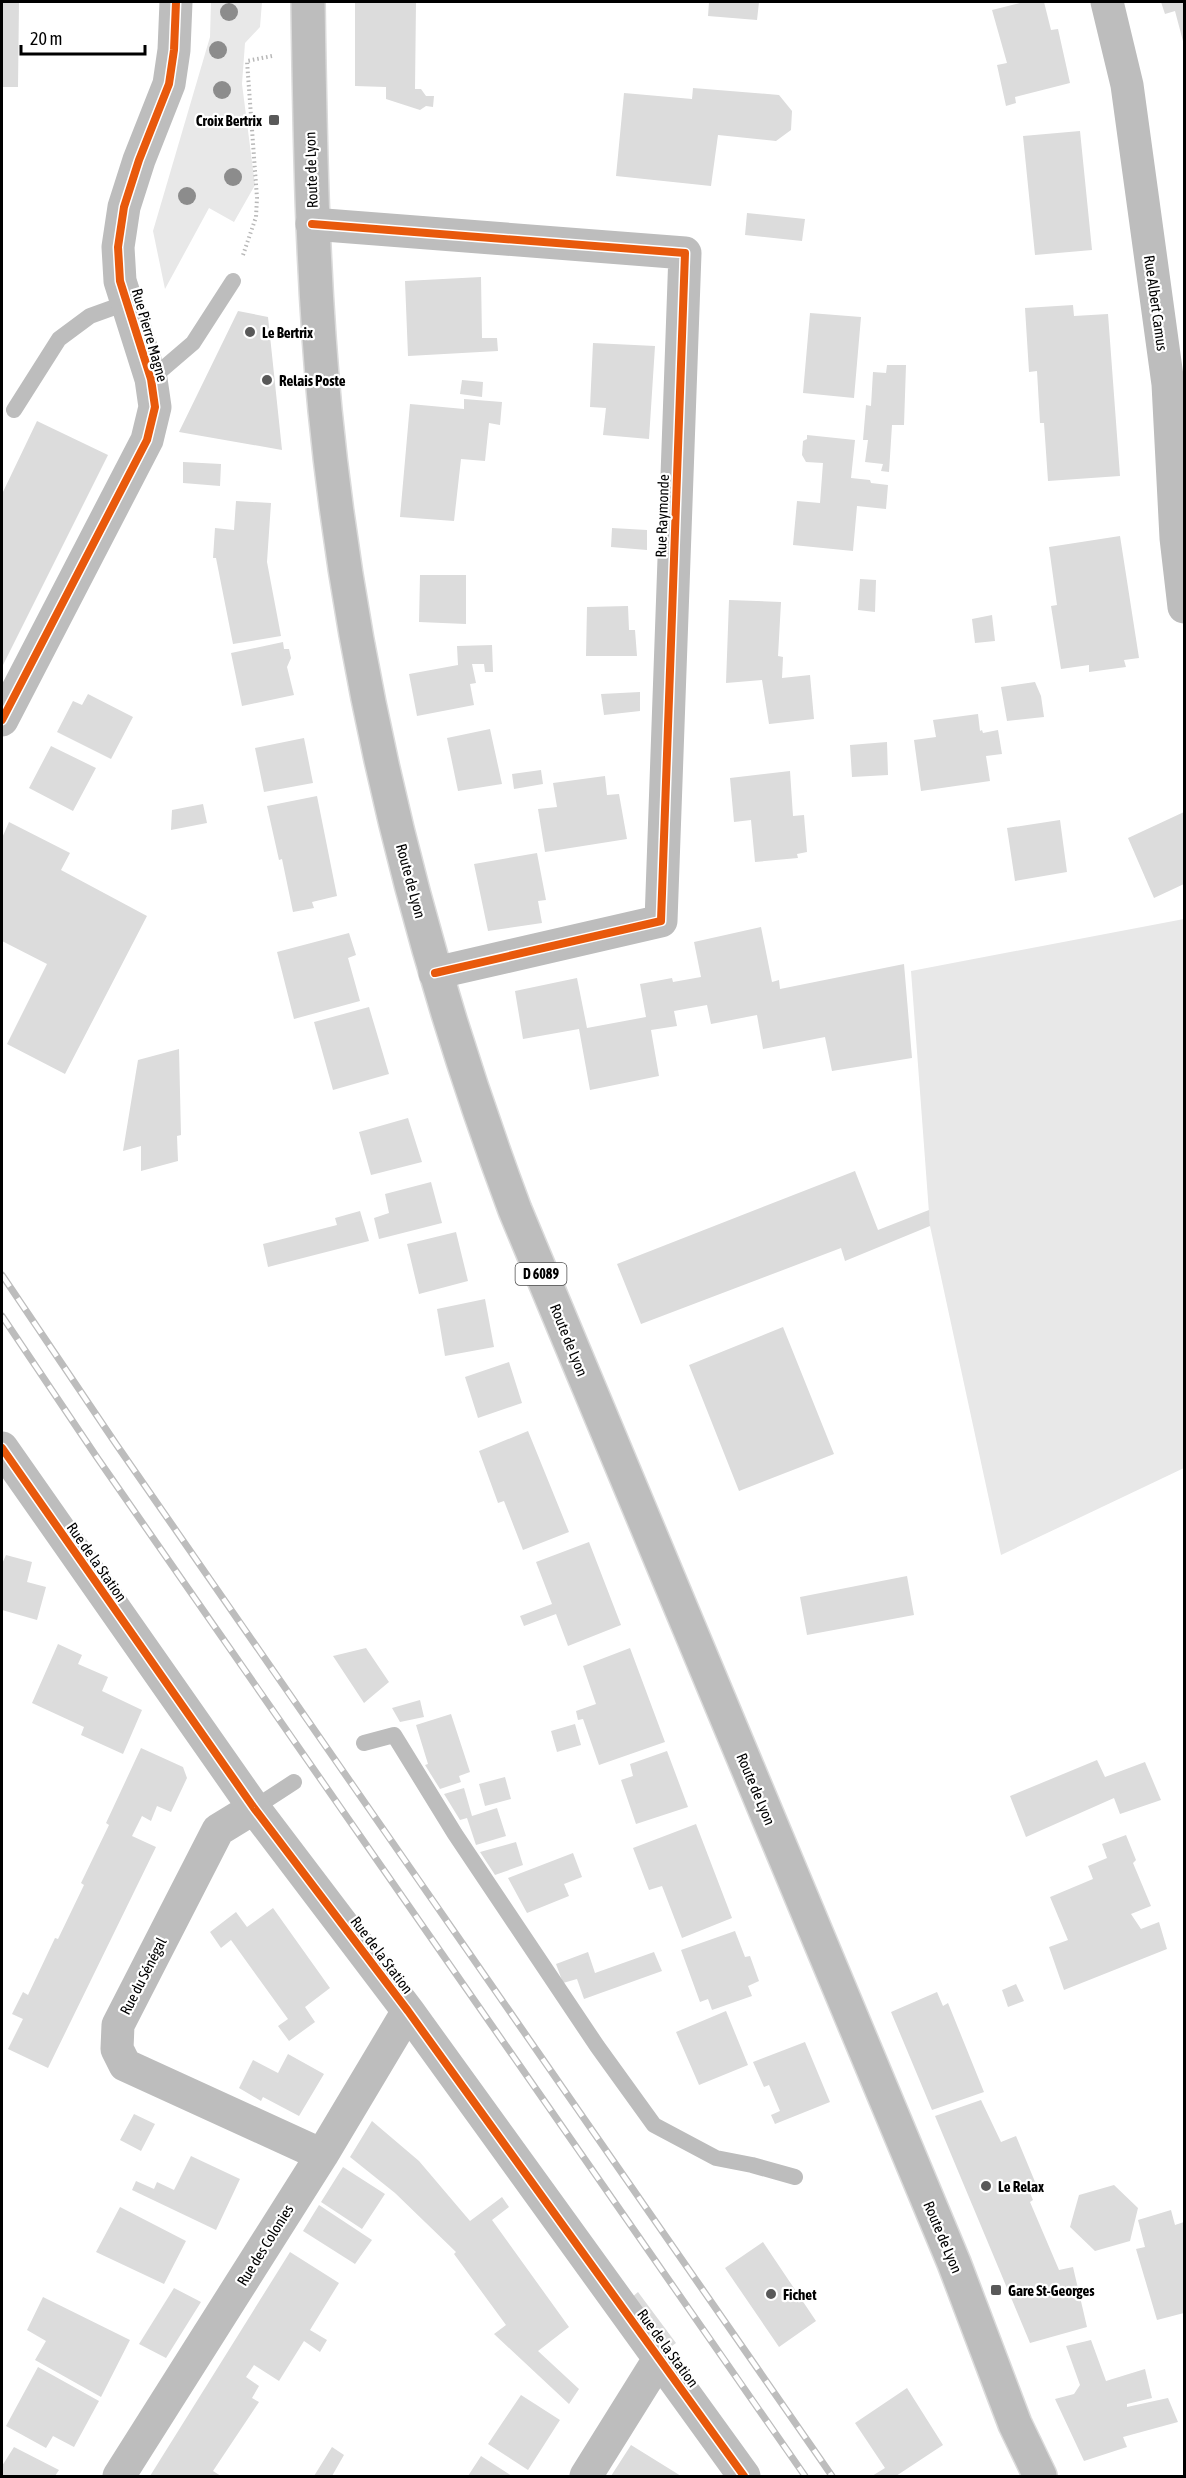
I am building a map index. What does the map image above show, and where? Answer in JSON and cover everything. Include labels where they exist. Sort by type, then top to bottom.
[{"type":"street","name":"Rue Pierre Magne","points":[[2,720],[147,440],[155,407],[151,379],[120,281],[118,247],[124,207],[139,160],[169,84],[174,50],[176,2]]},
{"type":"street","name":"Route de Lyon","points":[[308,2],[312,224],[325,409],[340,533],[363,677],[388,793],[435,973],[515,1210],[971,2305],[1015,2424],[1040,2476]]},
{"type":"street","name":"Rue Albert Camus","points":[[1107,2],[1127,86],[1168,384],[1176,538],[1185,607]]},
{"type":"street","name":"Rue Raymonde","points":[[312,224],[685,253],[661,921],[435,973]]},
{"type":"street","name":"Rue de la Station","points":[[2,1448],[254,1808],[408,2012],[744,2476]]},
{"type":"street","name":"Rue du Sénégal","points":[[254,1808],[218,1830],[118,2025],[117,2049],[125,2065],[322,2155]]},
{"type":"street","name":"Rue des Colonies","points":[[119,2476],[322,2155],[408,2012]]},
{"type":"street","points":[[586,2476],[659,2359]]},
{"type":"lane","points":[[151,379],[193,343],[233,281]]},
{"type":"lane","points":[[14,410],[59,339],[90,316],[126,303]]},
{"type":"lane","points":[[363,1743],[394,1734],[455,1834],[597,2046],[654,2125],[716,2158],[795,2177]]},
{"type":"lane","points":[[254,1808],[294,1782]]},
{"type":"path","points":[[233,281],[256,217],[257,198],[247,61],[264,56],[309,56]]},
{"type":"shaded area","points":[[211,2],[262,2],[260,27],[245,43],[242,84],[255,185],[234,222],[209,208],[165,289],[153,231],[210,37]]},
{"type":"shaded area","points":[[1184,919],[1184,1468],[1001,1555],[930,1226],[911,971]]},
{"type":"building","points":[[2,2],[19,2],[18,87],[2,87]]},
{"type":"building","points":[[355,2],[416,2],[415,89],[421,89],[426,96],[434,96],[433,107],[426,106],[420,110],[386,99],[386,87],[355,86]]},
{"type":"building","points":[[709,2],[759,2],[757,20],[708,16]]},
{"type":"building","points":[[1024,2],[1044,2],[1051,30],[1058,29],[1070,83],[1015,97],[1016,103],[1006,106],[997,65],[1007,63],[992,10]]},
{"type":"building","points":[[1161,2],[1184,2],[1184,45],[1175,11],[1165,14]]},
{"type":"building","points":[[693,88],[779,95],[792,111],[791,130],[776,141],[718,135],[711,186],[616,176],[624,93],[692,99]]},
{"type":"building","points":[[1080,131],[1092,250],[1035,255],[1023,136]]},
{"type":"building","points":[[747,213],[805,219],[802,241],[745,235]]},
{"type":"building","points":[[481,277],[482,338],[497,338],[498,351],[408,356],[405,281]]},
{"type":"building","points":[[1073,305],[1074,316],[1108,314],[1120,476],[1048,481],[1044,423],[1040,423],[1037,371],[1029,372],[1025,308]]},
{"type":"building","points":[[238,311],[268,317],[282,450],[179,432]]},
{"type":"building","points":[[810,313],[861,317],[854,398],[803,393]]},
{"type":"building","points":[[593,343],[655,346],[649,439],[603,435],[606,408],[590,407]]},
{"type":"building","points":[[887,365],[906,365],[904,425],[892,425],[889,472],[881,471],[883,464],[865,462],[868,440],[863,440],[866,405],[871,406],[873,372],[886,373]]},
{"type":"building","points":[[462,380],[483,382],[482,397],[460,394]]},
{"type":"building","points":[[464,399],[502,402],[500,425],[489,423],[485,461],[461,459],[454,521],[400,517],[410,404],[464,409]]},
{"type":"building","points":[[37,421],[108,455],[2,667],[2,494]]},
{"type":"building","points":[[807,435],[855,440],[851,478],[888,485],[886,509],[857,506],[853,551],[793,545],[797,501],[820,503],[823,463],[806,462],[802,455],[803,441],[807,439]]},
{"type":"building","points":[[183,462],[221,464],[220,486],[183,483]]},
{"type":"building","points":[[236,501],[271,503],[267,562],[281,636],[233,644],[216,558],[213,558],[215,528],[234,530]]},
{"type":"building","points":[[612,528],[647,530],[647,550],[611,547]]},
{"type":"building","points":[[1120,536],[1139,658],[1124,660],[1126,667],[1089,672],[1089,665],[1061,669],[1051,606],[1057,605],[1049,547]]},
{"type":"building","points":[[420,575],[466,575],[466,624],[419,622]]},
{"type":"building","points":[[860,579],[876,580],[875,612],[858,610]]},
{"type":"building","points":[[729,600],[781,602],[778,656],[783,657],[782,678],[810,675],[814,719],[769,724],[762,680],[726,683]]},
{"type":"building","points":[[628,606],[629,630],[635,630],[637,656],[586,656],[587,607]]},
{"type":"building","points":[[992,615],[995,641],[975,643],[972,619]]},
{"type":"building","points":[[283,642],[284,649],[289,649],[291,658],[287,667],[294,695],[242,706],[231,653]]},
{"type":"building","points":[[492,645],[493,672],[485,672],[484,664],[472,664],[476,683],[470,684],[474,705],[417,716],[409,674],[458,665],[457,646]]},
{"type":"building","points":[[1035,682],[1041,696],[1044,717],[1007,721],[1001,687]]},
{"type":"building","points":[[640,692],[640,711],[604,715],[601,694]]},
{"type":"building","points":[[88,694],[133,717],[111,759],[57,732],[73,701],[82,705]]},
{"type":"building","points":[[978,714],[980,731],[982,730],[983,733],[998,730],[1002,754],[986,756],[990,781],[921,791],[914,740],[936,737],[933,720]]},
{"type":"building","points":[[490,729],[502,784],[458,791],[447,738]]},
{"type":"building","points":[[304,738],[313,783],[264,792],[255,748]]},
{"type":"building","points":[[887,742],[888,775],[852,777],[850,745]]},
{"type":"building","points":[[51,746],[96,768],[73,811],[29,788]]},
{"type":"building","points":[[541,770],[543,784],[514,789],[512,774]]},
{"type":"building","points":[[790,771],[793,816],[804,815],[807,852],[797,854],[798,858],[755,862],[751,820],[734,822],[730,778]]},
{"type":"building","points":[[605,776],[607,795],[619,794],[627,839],[545,852],[538,809],[557,807],[553,783]]},
{"type":"building","points":[[317,796],[337,896],[312,902],[314,908],[293,912],[282,859],[279,860],[267,806]]},
{"type":"building","points":[[203,804],[207,823],[171,830],[172,810]]},
{"type":"building","points":[[1184,812],[1184,884],[1154,898],[1128,838]]},
{"type":"building","points":[[1060,820],[1067,872],[1015,881],[1007,828]]},
{"type":"building","points":[[9,822],[70,853],[61,870],[147,916],[65,1074],[7,1044],[47,964],[2,941],[2,838]]},
{"type":"building","points":[[537,853],[546,900],[538,901],[542,923],[488,931],[474,864]]},
{"type":"building","points":[[761,927],[772,982],[779,980],[780,989],[904,964],[912,1058],[832,1071],[825,1037],[763,1049],[757,1015],[711,1024],[707,1005],[674,1011],[677,1026],[651,1030],[659,1076],[590,1090],[579,1029],[523,1039],[515,991],[577,978],[587,1028],[646,1017],[640,984],[672,978],[673,982],[701,977],[694,942]]},
{"type":"building","points":[[349,933],[356,955],[348,958],[360,1001],[294,1019],[277,952]]},
{"type":"building","points":[[369,1007],[389,1074],[333,1090],[314,1022]]},
{"type":"building","points":[[179,1049],[181,1135],[177,1136],[178,1161],[141,1171],[141,1146],[123,1151],[138,1060]]},
{"type":"building","points":[[408,1118],[422,1162],[371,1175],[359,1132]]},
{"type":"building","points":[[855,1171],[878,1230],[929,1210],[930,1226],[845,1261],[841,1248],[641,1324],[617,1264]]},
{"type":"building","points":[[431,1182],[442,1223],[379,1239],[374,1218],[389,1213],[385,1194]]},
{"type":"building","points":[[360,1211],[369,1241],[268,1267],[263,1244],[337,1225],[335,1218]]},
{"type":"building","points":[[456,1232],[468,1281],[419,1294],[407,1244]]},
{"type":"building","points":[[485,1299],[494,1347],[445,1356],[437,1309]]},
{"type":"building","points":[[783,1327],[834,1454],[739,1491],[689,1365]]},
{"type":"building","points":[[509,1362],[522,1403],[478,1418],[465,1377]]},
{"type":"building","points":[[528,1431],[569,1532],[523,1550],[504,1501],[498,1503],[479,1451]]},
{"type":"building","points":[[589,1542],[621,1625],[568,1646],[556,1614],[524,1626],[520,1616],[552,1604],[536,1562]]},
{"type":"building","points":[[6,1555],[32,1562],[27,1582],[46,1587],[37,1620],[2,1610],[2,1564]]},
{"type":"building","points":[[907,1576],[914,1615],[807,1635],[800,1597]]},
{"type":"building","points":[[58,1644],[82,1655],[78,1664],[108,1677],[102,1691],[142,1710],[123,1754],[81,1735],[84,1727],[32,1703]]},
{"type":"building","points":[[366,1648],[389,1682],[364,1703],[333,1656]]},
{"type":"building","points":[[630,1648],[665,1742],[599,1765],[583,1719],[578,1720],[576,1711],[596,1704],[583,1666]]},
{"type":"building","points":[[420,1700],[424,1717],[400,1722],[392,1708]]},
{"type":"building","points":[[451,1714],[470,1772],[459,1776],[461,1782],[440,1789],[425,1765],[428,1764],[416,1725]]},
{"type":"building","points":[[575,1724],[581,1745],[557,1752],[551,1731]]},
{"type":"building","points":[[141,1748],[183,1767],[187,1778],[171,1812],[157,1806],[151,1821],[142,1816],[132,1836],[156,1847],[48,2068],[8,2049],[23,2019],[12,2014],[23,1992],[28,1995],[55,1938],[58,1939],[84,1885],[81,1883],[109,1825],[106,1823]]},
{"type":"building","points":[[667,1751],[688,1807],[636,1824],[621,1780],[633,1776],[630,1764]]},
{"type":"building","points":[[1097,1760],[1105,1777],[1145,1762],[1161,1800],[1120,1814],[1114,1798],[1026,1837],[1010,1796]]},
{"type":"building","points":[[505,1777],[511,1799],[485,1806],[479,1784]]},
{"type":"building","points":[[464,1788],[472,1816],[497,1808],[506,1836],[476,1845],[467,1818],[460,1820],[444,1794]]},
{"type":"building","points":[[696,1824],[732,1918],[682,1938],[662,1886],[649,1890],[633,1848]]},
{"type":"building","points":[[1126,1835],[1136,1860],[1133,1863],[1151,1906],[1131,1914],[1141,1929],[1159,1922],[1167,1949],[1064,1990],[1049,1947],[1068,1940],[1050,1897],[1093,1879],[1088,1866],[1107,1858],[1102,1844]]},
{"type":"building","points":[[516,1842],[523,1865],[495,1875],[480,1852]]},
{"type":"building","points":[[573,1853],[582,1877],[564,1884],[569,1896],[527,1913],[508,1878]]},
{"type":"building","points":[[273,1908],[330,1988],[305,2007],[315,2022],[289,2041],[278,2026],[288,2019],[231,1940],[221,1948],[210,1932],[236,1912],[247,1927]]},
{"type":"building","points":[[735,1931],[745,1957],[750,1956],[759,1981],[748,1986],[752,1996],[712,2010],[708,1999],[700,2002],[681,1950]]},
{"type":"building","points":[[588,1952],[595,1973],[654,1952],[662,1971],[584,1999],[577,1979],[563,1983],[556,1964]]},
{"type":"building","points":[[1016,1984],[1024,2001],[1008,2007],[1002,1990]]},
{"type":"building","points":[[937,1992],[943,2006],[948,2003],[984,2092],[932,2110],[891,2012]]},
{"type":"building","points":[[726,2011],[748,2065],[699,2085],[676,2032]]},
{"type":"building","points":[[805,2042],[830,2102],[775,2124],[771,2115],[780,2111],[769,2085],[764,2087],[753,2062]]},
{"type":"building","points":[[288,2054],[324,2074],[299,2116],[263,2097],[261,2101],[239,2088],[253,2060],[278,2073]]},
{"type":"building","points":[[981,2100],[1001,2142],[1016,2136],[1038,2189],[1030,2193],[1033,2200],[1030,2202],[1059,2270],[1073,2267],[1087,2327],[1030,2343],[935,2116]]},
{"type":"building","points":[[134,2114],[155,2124],[141,2151],[120,2140]]},
{"type":"building","points":[[372,2121],[419,2161],[470,2221],[502,2197],[509,2207],[492,2220],[569,2327],[538,2351],[579,2389],[569,2404],[494,2334],[506,2325],[454,2254],[456,2252],[395,2193],[350,2157]]},
{"type":"building","points":[[191,2156],[240,2179],[216,2230],[132,2190],[136,2181],[154,2189],[157,2182],[174,2190]]},
{"type":"building","points":[[343,2167],[385,2194],[362,2229],[321,2202]]},
{"type":"building","points":[[1114,2185],[1138,2208],[1130,2241],[1095,2251],[1070,2227],[1079,2195]]},
{"type":"building","points":[[319,2205],[372,2240],[355,2264],[303,2231]]},
{"type":"building","points":[[120,2207],[186,2241],[164,2284],[96,2252]]},
{"type":"building","points":[[1171,2210],[1175,2225],[1184,2222],[1184,2313],[1157,2320],[1136,2249],[1145,2247],[1138,2220]]},
{"type":"building","name":"Fichet","points":[[763,2242],[816,2321],[779,2347],[725,2268]]},
{"type":"building","points":[[290,2252],[339,2283],[310,2330],[327,2340],[320,2352],[304,2341],[279,2381],[254,2365],[246,2377],[259,2386],[252,2398],[259,2402],[213,2471],[221,2476],[150,2476]]},
{"type":"building","points":[[174,2288],[201,2302],[166,2358],[139,2344]]},
{"type":"building","points":[[638,2292],[676,2343],[668,2349],[631,2298]]},
{"type":"building","points":[[43,2297],[130,2340],[101,2397],[35,2360],[46,2341],[27,2330]]},
{"type":"building","points":[[1091,2340],[1106,2381],[1145,2369],[1152,2398],[1127,2404],[1127,2407],[1168,2398],[1178,2422],[1123,2437],[1127,2447],[1084,2461],[1055,2399],[1074,2394],[1080,2385],[1066,2346]]},
{"type":"building","points":[[38,2367],[99,2401],[74,2447],[53,2436],[46,2448],[6,2426]]},
{"type":"building","points":[[907,2388],[943,2445],[896,2476],[872,2476],[885,2468],[855,2423]]},
{"type":"building","points":[[521,2395],[560,2420],[528,2470],[488,2444]]},
{"type":"building","points":[[631,2445],[681,2476],[611,2476]]},
{"type":"building","points":[[14,2447],[59,2470],[55,2476],[2,2476],[2,2466]]},
{"type":"building","points":[[332,2447],[344,2455],[332,2476],[314,2476]]},
{"type":"building","points":[[481,2456],[512,2476],[468,2476]]},
{"type":"railway","points":[[2,1275],[116,1444],[832,2476]]},
{"type":"railway","points":[[2,1316],[96,1456],[805,2476]]},
{"type":"cycle path","points":[[2,720],[147,440],[155,407],[151,379],[120,281],[118,247],[124,207],[139,160],[169,84],[174,50],[176,2]]},
{"type":"cycle path","points":[[312,224],[685,253],[661,921],[435,973]]},
{"type":"cycle path","points":[[2,1448],[254,1808],[408,2011],[744,2476]]},
{"type":"place","name":"Croix Bertrix","points":[[274,120]]},
{"type":"place","name":"Le Bertrix","points":[[250,332]]},
{"type":"place","name":"Relais Poste","points":[[267,380]]},
{"type":"place","name":"Le Relax","points":[[986,2186]]},
{"type":"place","name":"Gare St-Georges","points":[[996,2290]]},
{"type":"place","name":"Fichet","points":[[771,2294]]}]
